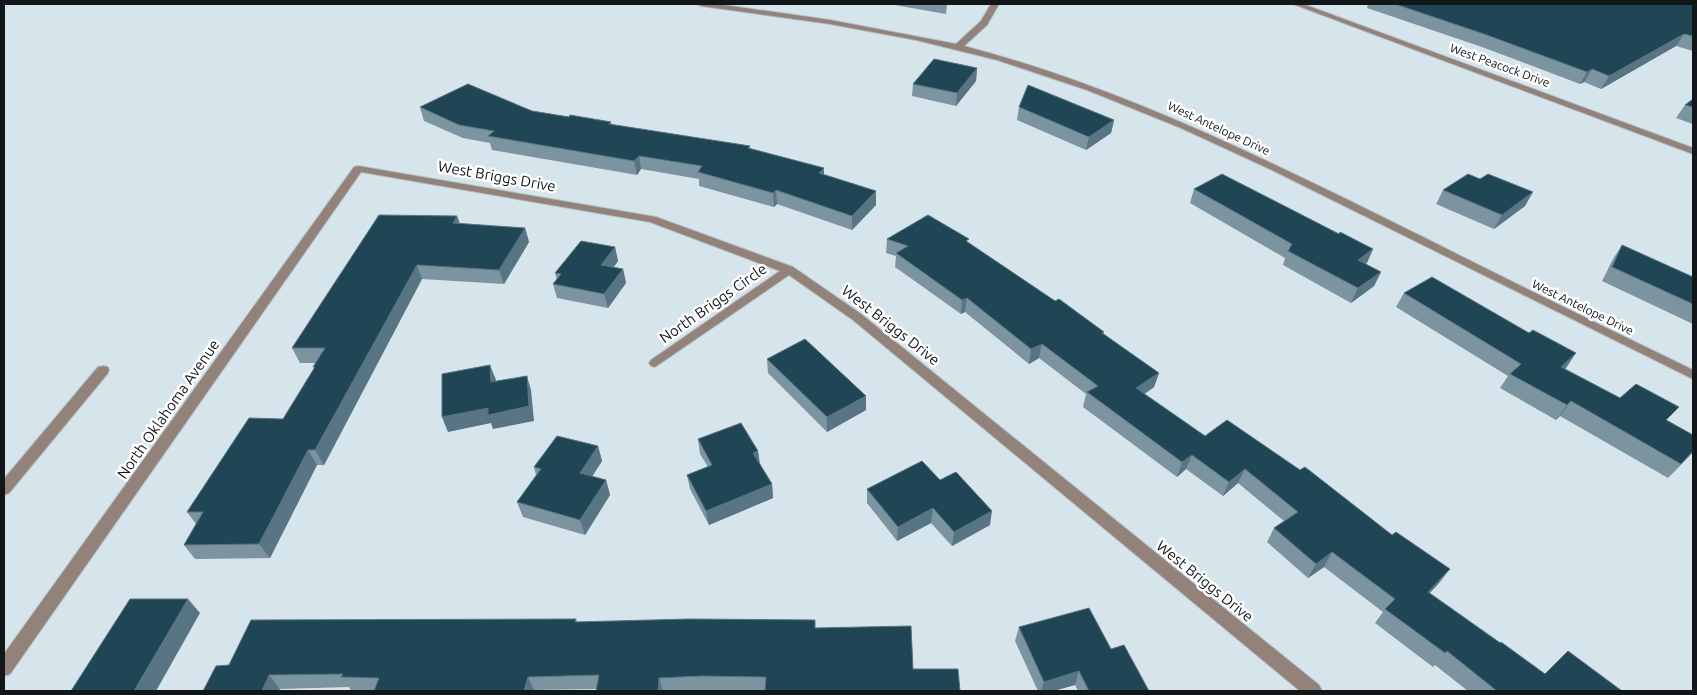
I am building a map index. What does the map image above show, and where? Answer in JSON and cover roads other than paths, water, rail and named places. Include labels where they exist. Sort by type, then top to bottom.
[{"type":"street","name":"West Antelope Drive","points":[[701,4],[837,22],[957,47],[1042,71],[1143,107],[1194,129],[1360,209],[1693,375]]},
{"type":"street","points":[[957,47],[982,28],[991,15],[995,4]]},
{"type":"street","name":"West Peacock Drive","points":[[1297,4],[1693,151]]},
{"type":"street","name":"West Briggs Drive","points":[[358,169],[652,219],[789,270],[857,317],[1313,691]]},
{"type":"street","name":"North Oklahoma Avenue","points":[[4,668],[358,169]]},
{"type":"street","name":"North Briggs Circle","points":[[655,363],[789,270]]},
{"type":"street","points":[[4,489],[103,370]]}]
